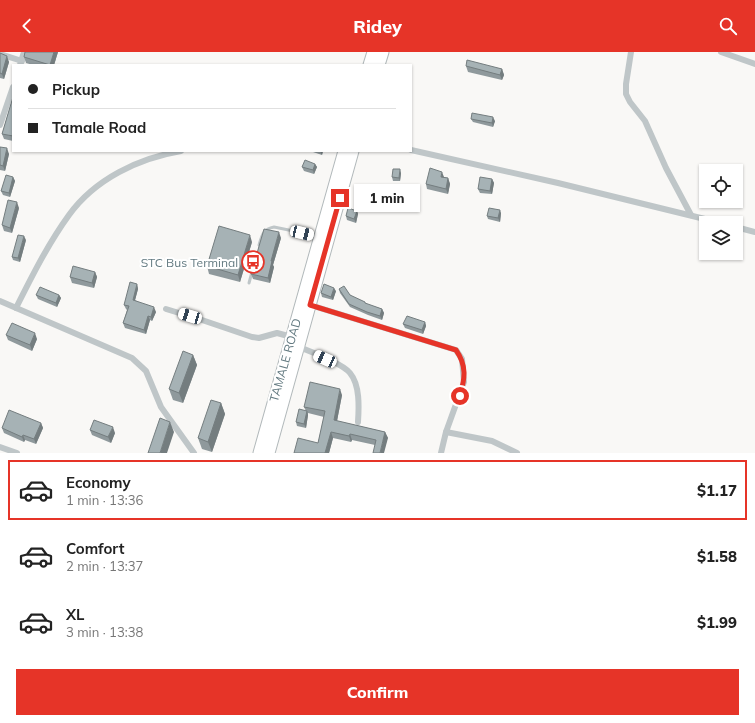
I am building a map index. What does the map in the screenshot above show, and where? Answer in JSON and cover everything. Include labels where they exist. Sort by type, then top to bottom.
[{"type":"highway","points":[[373,52],[373,64]]},
{"type":"highway","points":[[374,64],[383,52]]},
{"type":"highway","name":"TAMALE ROAD","points":[[269,453],[310,305],[321,244],[344,152]]},
{"type":"highway","name":"TAMALE ROAD","points":[[259,453],[292,337],[321,244],[353,152]]},
{"type":"street","points":[[0,54],[21,63],[24,52]]},
{"type":"street","points":[[631,52],[626,94],[630,102],[645,121],[666,168],[691,215]]},
{"type":"street","points":[[721,52],[755,64]]},
{"type":"street","points":[[0,124],[12,90]]},
{"type":"street","points":[[412,150],[699,217]]},
{"type":"street","points":[[16,308],[45,252],[69,214],[89,192],[116,173],[165,154],[176,152]]},
{"type":"street","points":[[743,229],[755,232]]},
{"type":"street","points":[[0,301],[132,358],[146,371],[161,407],[194,453]]},
{"type":"street","points":[[310,305],[456,350],[462,359],[464,382],[446,432],[441,453]]},
{"type":"street","points":[[166,309],[252,337],[259,338],[277,333],[292,337]]},
{"type":"street","points":[[299,347],[342,366],[350,372],[356,384],[359,406],[358,422]]},
{"type":"street","points":[[446,432],[492,441],[517,453]]},
{"type":"street","points":[[0,447],[17,453]]},
{"type":"lane","points":[[259,247],[263,233],[268,228],[274,227],[321,244]]},
{"type":"lane","points":[[249,283],[253,269]]},
{"type":"building","points":[[25,52],[54,52],[50,64],[24,57]]},
{"type":"building","points":[[0,53],[7,56],[2,74],[0,73]]},
{"type":"building","points":[[467,60],[502,69],[500,75],[466,66]]},
{"type":"building","points":[[12,100],[12,136],[2,134]]},
{"type":"building","points":[[472,113],[493,117],[492,123],[471,119]]},
{"type":"building","points":[[0,147],[7,148],[3,166],[0,165]]},
{"type":"building","points":[[305,160],[315,164],[313,170],[302,167]]},
{"type":"building","points":[[430,168],[442,172],[441,177],[448,178],[446,189],[426,184]]},
{"type":"building","points":[[393,169],[400,169],[399,178],[392,177]]},
{"type":"building","points":[[6,175],[13,177],[9,193],[1,191]]},
{"type":"building","points":[[480,177],[492,179],[490,191],[478,189]]},
{"type":"building","points":[[8,200],[17,202],[10,228],[2,225]]},
{"type":"building","points":[[348,208],[357,211],[354,219],[346,216]]},
{"type":"building","points":[[489,208],[500,210],[498,218],[487,216]]},
{"type":"building","points":[[219,226],[250,235],[238,275],[207,266]]},
{"type":"building","points":[[264,229],[279,232],[268,278],[251,274]]},
{"type":"building","points":[[18,235],[24,236],[18,258],[12,257]]},
{"type":"building","points":[[73,266],[95,272],[92,283],[70,277]]},
{"type":"building","points":[[130,282],[137,284],[133,300],[154,307],[151,317],[148,316],[144,330],[123,323],[129,306],[124,305]]},
{"type":"building","points":[[324,284],[334,288],[331,297],[321,293]]},
{"type":"building","points":[[344,286],[350,295],[365,303],[382,309],[380,316],[349,304],[339,289]]},
{"type":"building","points":[[40,287],[59,295],[56,303],[36,295]]},
{"type":"building","points":[[407,316],[425,322],[422,330],[403,324]]},
{"type":"building","points":[[12,323],[35,333],[30,345],[6,335]]},
{"type":"building","points":[[183,351],[193,355],[179,393],[169,389]]},
{"type":"building","points":[[310,382],[340,389],[334,420],[385,432],[380,453],[373,453],[376,440],[350,434],[349,436],[331,432],[325,453],[294,453],[298,438],[318,443],[325,411],[304,407]]},
{"type":"building","points":[[211,400],[221,403],[208,442],[198,438]]},
{"type":"building","points":[[299,409],[307,411],[304,424],[296,422]]},
{"type":"building","points":[[9,410],[41,423],[34,439],[23,435],[22,437],[2,428]]},
{"type":"building","points":[[160,418],[170,422],[160,453],[148,453]]},
{"type":"building","points":[[94,420],[113,427],[108,437],[90,430]]},
{"type":"place","name":"STC Bus Terminal","points":[[253,262]]},
{"type":"route","points":[[340,198],[310,305],[456,350],[462,359],[464,369],[464,382],[460,396]]}]
